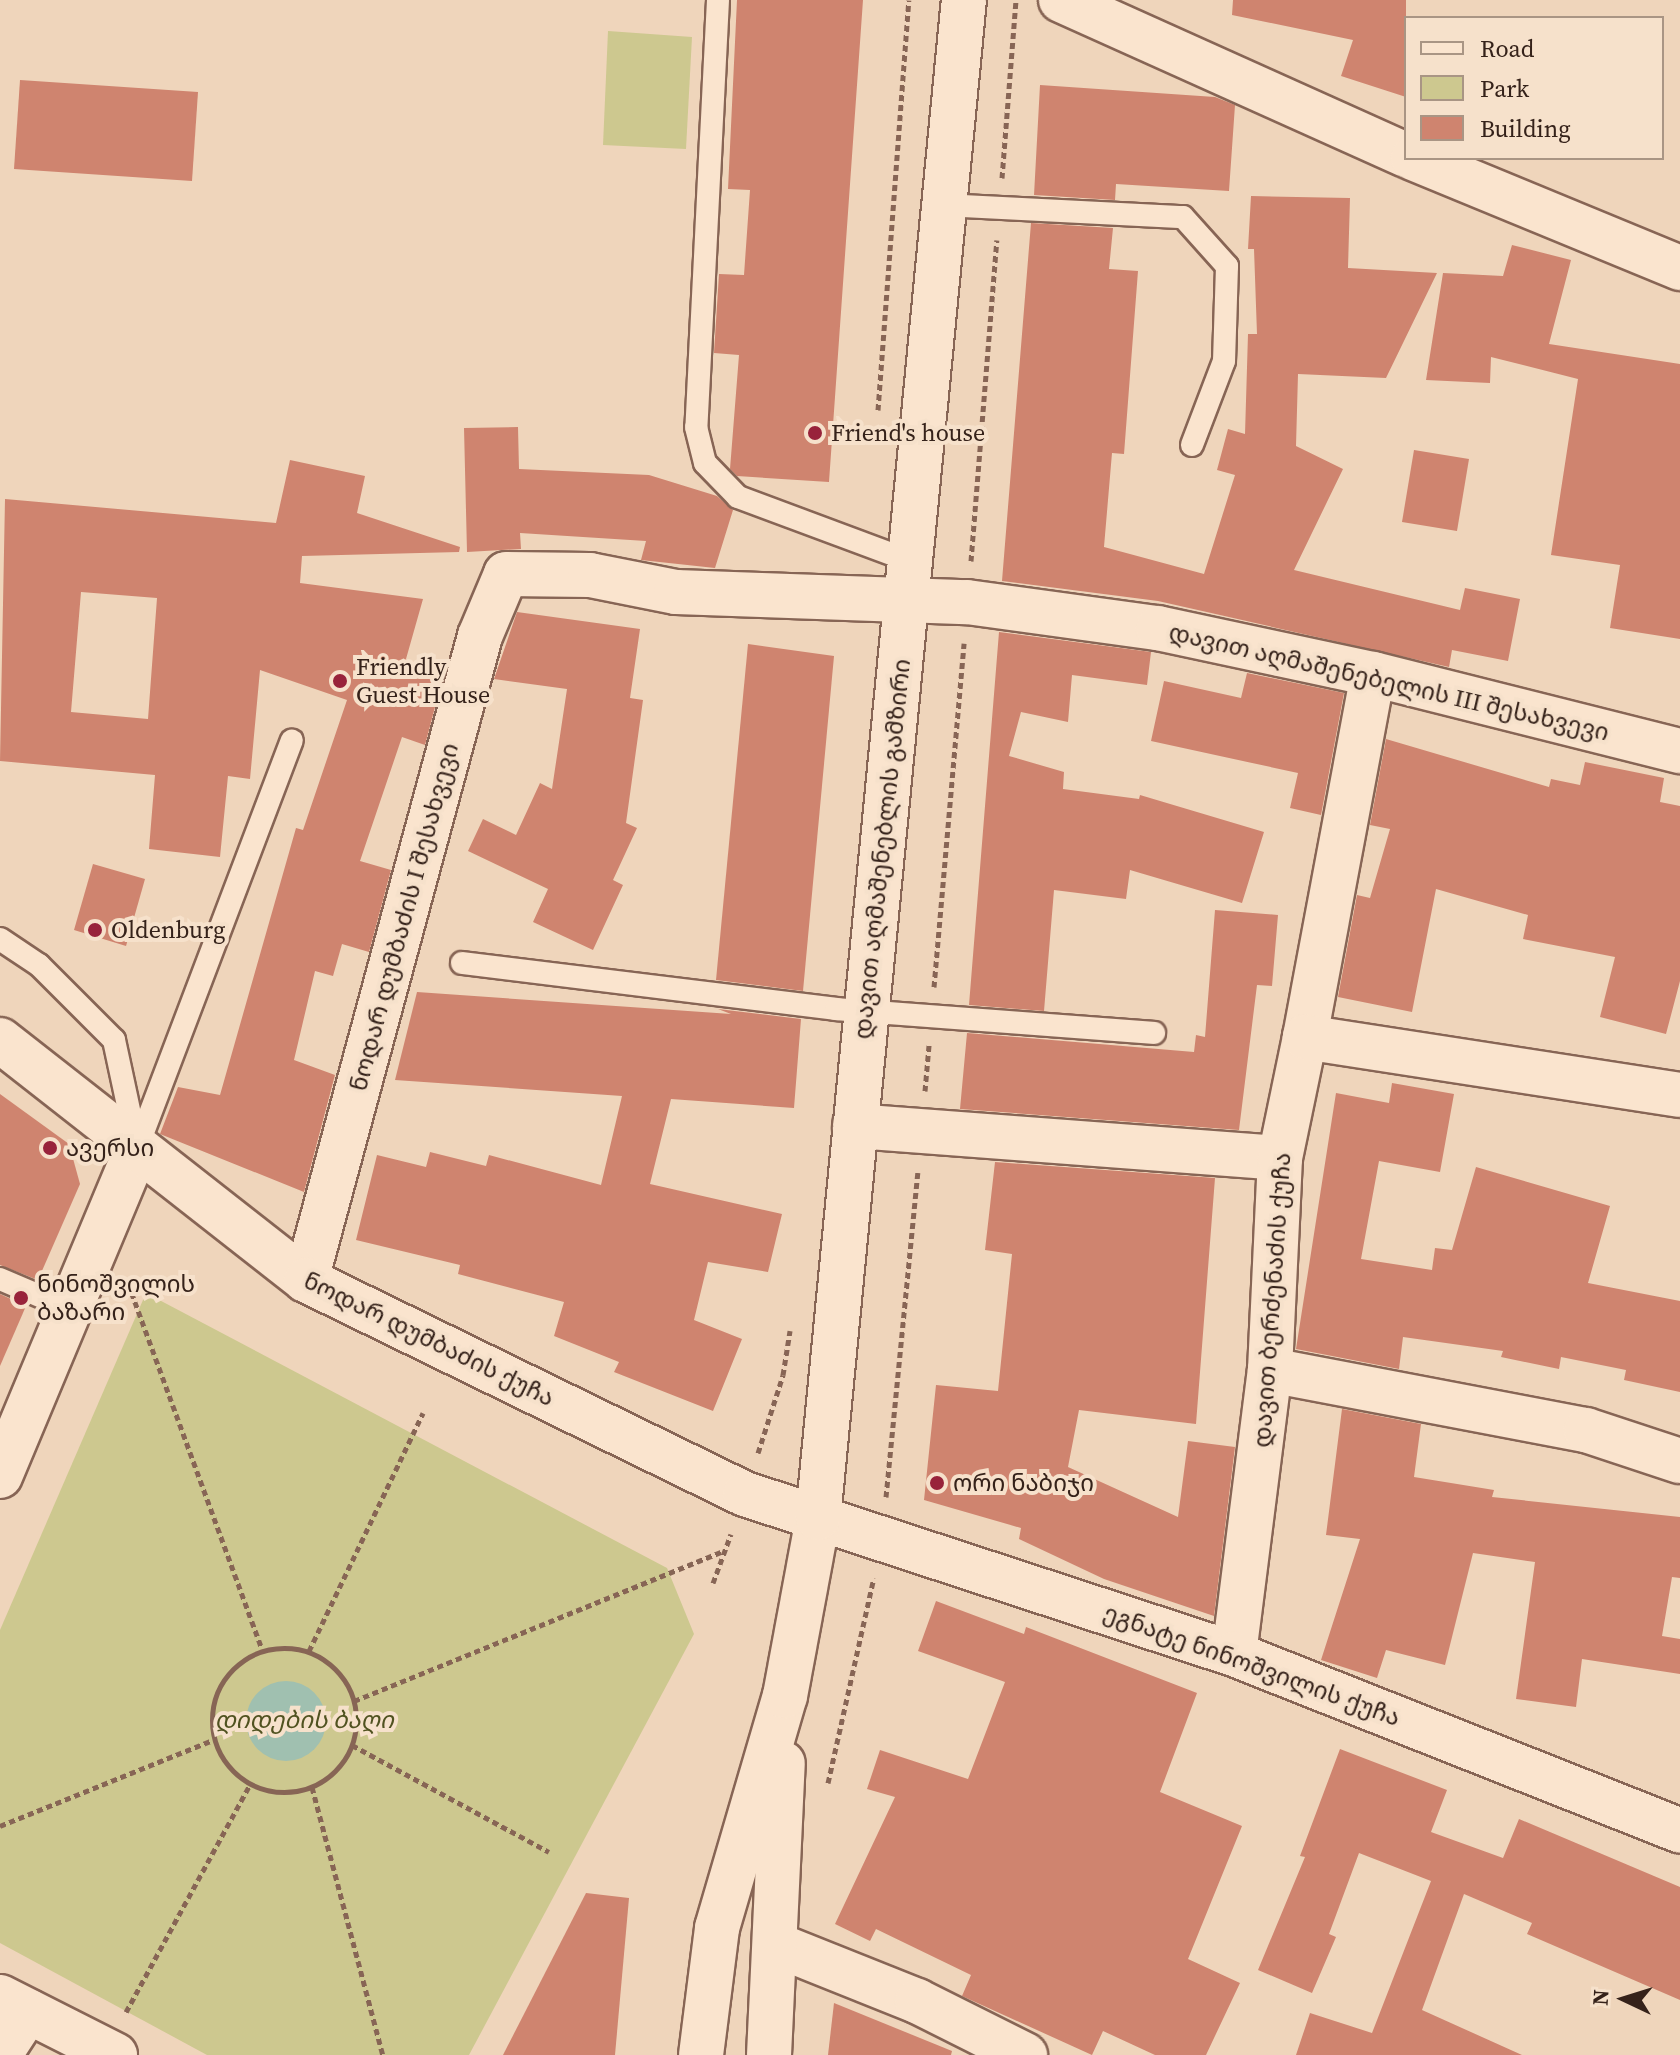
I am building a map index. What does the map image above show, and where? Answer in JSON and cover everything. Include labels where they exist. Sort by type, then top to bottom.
[{"type":"street","name":"დავით აღმაშენებლის გამზირი","points":[[701,2055],[717,1928],[785,1696],[818,1518],[964,0]]},
{"type":"street","points":[[1089,6],[1404,154]]},
{"type":"street","points":[[1418,160],[1680,268]]},
{"type":"street","name":"ნოდარ დუმბაძის I შესახვევი","points":[[306,1280],[480,636],[506,574],[590,575],[676,592],[865,595],[908,581]]},
{"type":"street","name":"დავით აღმაშენებელის III შესახვევი","points":[[908,581],[967,602],[1158,628],[1373,674],[1680,751]]},
{"type":"street","name":"დავით ბერძენაძის ქუჩა","points":[[1234,1654],[1270,1370],[1280,1158],[1373,674]]},
{"type":"street","points":[[1305,1037],[1680,1095]]},
{"type":"street","name":"ნოდარ დუმბაძის ქუჩა","points":[[0,1040],[306,1280],[745,1494],[818,1518]]},
{"type":"street","points":[[855,1126],[1280,1158]]},
{"type":"street","points":[[0,1476],[137,1148]]},
{"type":"street","points":[[1270,1370],[1586,1430],[1680,1461]]},
{"type":"street","name":"ეგნატე ნინოშვილის ქუჩა","points":[[818,1518],[1234,1654],[1680,1831]]},
{"type":"street","name":"დავით აღმაშენებლის გამზირი","points":[[769,2055],[777,1945],[785,1696]]},
{"type":"street","points":[[777,1945],[917,2001],[1025,2055]]},
{"type":"street","points":[[0,2054],[14,2004],[110,2053]]},
{"type":"lane","points":[[718,0],[696,427],[705,463],[738,497],[908,581]]},
{"type":"lane","points":[[944,205],[1183,217],[1227,266],[1224,361],[1192,445]]},
{"type":"lane","points":[[137,1148],[292,740]]},
{"type":"lane","points":[[0,939],[39,965],[114,1040],[137,1148]]},
{"type":"lane","points":[[462,963],[867,1012],[1154,1033]]},
{"type":"lane","points":[[0,1279],[70,1309]]},
{"type":"path","points":[[877,427],[909,0]]},
{"type":"path","points":[[826,1790],[882,1541],[932,1017],[1016,0]]},
{"type":"path","points":[[127,1281],[262,1650]]},
{"type":"path","points":[[713,1583],[783,1375],[792,1314]]},
{"type":"path","points":[[309,1651],[423,1413]]},
{"type":"path","points":[[354,1701],[725,1551]]},
{"type":"path","points":[[286,1647],[309,1651],[345,1680],[354,1701],[352,1745],[329,1777],[312,1787],[291,1793],[250,1785],[227,1766],[213,1740],[211,1708],[223,1679],[240,1661],[262,1650],[286,1647]]},
{"type":"path","points":[[0,1826],[213,1740]]},
{"type":"path","points":[[352,1745],[549,1852]]},
{"type":"path","points":[[110,2053],[250,1785]]},
{"type":"path","points":[[312,1787],[383,2055]]},
{"type":"green space","points":[[608,31],[692,37],[686,149],[603,145]]},
{"type":"green space","name":"დიდების ბაღი","points":[[146,1293],[667,1568],[694,1634],[469,2055],[207,2055],[0,1943],[0,1630]]},
{"type":"shaded area","points":[[286,1681],[301,1684],[314,1693],[323,1706],[326,1721],[323,1736],[314,1749],[301,1758],[286,1761],[271,1758],[258,1749],[249,1736],[246,1721],[249,1706],[258,1693],[271,1684]]},
{"type":"building","points":[[737,0],[863,0],[829,482],[737,476],[730,469],[739,355],[714,353],[719,274],[744,275],[750,190],[728,189]]},
{"type":"building","points":[[1233,0],[1406,0],[1404,96],[1341,76],[1353,40],[1232,15]]},
{"type":"building","points":[[20,80],[198,92],[192,181],[14,169]]},
{"type":"building","points":[[1040,85],[1215,97],[1235,105],[1229,191],[1116,184],[1115,200],[1034,195]]},
{"type":"building","points":[[1251,196],[1350,198],[1348,268],[1437,273],[1386,378],[1298,374],[1296,446],[1343,469],[1294,570],[1460,610],[1465,588],[1520,599],[1508,661],[1452,650],[1449,667],[1158,601],[1002,581],[1031,223],[1113,228],[1109,269],[1138,271],[1124,454],[1112,453],[1104,547],[1204,574],[1235,475],[1217,470],[1228,429],[1245,434],[1248,334],[1257,334],[1254,249],[1248,249]]},
{"type":"building","points":[[1512,245],[1571,260],[1549,344],[1680,364],[1680,639],[1610,628],[1620,565],[1551,555],[1578,379],[1491,357],[1490,383],[1426,380],[1443,273],[1503,276]]},
{"type":"building","points":[[518,427],[519,469],[649,475],[717,496],[733,510],[715,568],[641,560],[646,541],[520,533],[521,549],[467,552],[464,428]]},
{"type":"building","points":[[1414,450],[1469,459],[1457,531],[1402,522]]},
{"type":"building","points":[[290,460],[365,476],[357,513],[460,547],[459,552],[302,556],[300,583],[423,599],[406,659],[444,673],[425,745],[402,737],[360,861],[391,870],[369,952],[342,944],[333,976],[315,971],[294,1060],[335,1075],[304,1192],[160,1134],[178,1087],[220,1095],[296,828],[303,830],[347,700],[260,670],[250,779],[228,776],[220,857],[149,849],[155,775],[0,761],[5,499],[276,523]],"holes":[[[81,592],[157,598],[148,719],[71,712]]]},
{"type":"building","points":[[517,612],[640,629],[630,698],[643,700],[626,823],[637,828],[613,880],[623,885],[593,950],[533,922],[548,889],[468,851],[483,819],[516,835],[540,783],[552,789],[567,689],[494,679]]},
{"type":"building","points":[[999,632],[1151,652],[1147,685],[1072,675],[1068,722],[1021,712],[1009,756],[1064,772],[1063,789],[1139,799],[1140,795],[1264,832],[1242,903],[1130,870],[1126,899],[1054,890],[1044,1011],[969,1005]]},
{"type":"building","points":[[748,644],[834,656],[803,991],[716,980]]},
{"type":"building","points":[[1247,673],[1344,693],[1321,815],[1290,808],[1298,773],[1151,741],[1164,681],[1241,698]]},
{"type":"building","points":[[1386,739],[1549,787],[1551,779],[1580,785],[1585,762],[1664,778],[1660,802],[1680,806],[1680,981],[1666,1034],[1600,1017],[1615,957],[1523,939],[1528,915],[1436,889],[1412,1012],[1338,997],[1357,895],[1370,898],[1390,829],[1370,825]]},
{"type":"building","points":[[93,864],[145,879],[126,946],[74,930]]},
{"type":"building","points":[[1215,910],[1278,915],[1272,986],[1257,985],[1239,1130],[960,1109],[967,1033],[1194,1052],[1196,1035],[1205,1037]]},
{"type":"building","points":[[417,992],[731,1014],[718,1009],[801,1019],[794,1108],[671,1099],[650,1184],[782,1214],[768,1272],[708,1262],[694,1320],[742,1339],[713,1411],[614,1372],[619,1362],[554,1336],[564,1302],[458,1274],[460,1265],[356,1240],[377,1155],[426,1167],[430,1152],[486,1166],[489,1155],[601,1185],[622,1096],[395,1080]]},
{"type":"building","points":[[1392,1083],[1454,1094],[1440,1172],[1379,1161],[1361,1259],[1432,1270],[1435,1248],[1452,1250],[1476,1167],[1610,1206],[1588,1283],[1680,1301],[1680,1392],[1624,1380],[1626,1370],[1561,1357],[1559,1369],[1501,1357],[1503,1351],[1403,1337],[1399,1369],[1296,1349],[1336,1093],[1389,1103]]},
{"type":"building","name":"ნინოშვილის ბაზარი","points":[[0,1094],[69,1144],[80,1184],[38,1280],[0,1265]]},
{"type":"building","points":[[995,1162],[1215,1178],[1196,1424],[1079,1410],[1068,1467],[1178,1517],[1188,1441],[1235,1447],[1214,1616],[1104,1579],[1019,1539],[1021,1528],[924,1500],[936,1385],[998,1391],[1012,1254],[985,1250]]},
{"type":"building","points":[[0,1294],[26,1306],[0,1366]]},
{"type":"building","points":[[1342,1409],[1421,1424],[1414,1477],[1494,1490],[1492,1497],[1680,1517],[1680,1578],[1672,1577],[1662,1636],[1680,1639],[1680,1674],[1582,1659],[1576,1707],[1516,1699],[1535,1562],[1473,1553],[1445,1665],[1386,1650],[1377,1678],[1321,1660],[1360,1539],[1326,1535]]},
{"type":"building","points":[[936,1601],[1024,1634],[1026,1627],[1197,1693],[1160,1792],[1242,1826],[1188,1959],[1240,1983],[1206,2055],[1155,2055],[1103,2031],[1092,2055],[962,1996],[971,1975],[876,1929],[870,1941],[835,1924],[895,1797],[867,1789],[880,1750],[968,1779],[1005,1682],[918,1651]]},
{"type":"building","points":[[1340,1749],[1447,1790],[1431,1832],[1503,1858],[1519,1819],[1680,1887],[1680,2000],[1527,1934],[1532,1923],[1464,1894],[1422,2010],[1522,2055],[1296,2055],[1310,2013],[1372,2033],[1431,1881],[1359,1853],[1329,1934],[1336,1937],[1312,1993],[1258,1970],[1305,1857],[1300,1856]]},
{"type":"building","points":[[586,1893],[629,1898],[615,2055],[503,2055]]},
{"type":"building","points":[[834,2003],[952,2051],[951,2055],[828,2055]]},
{"type":"place","name":"Friend's house","points":[[815,433]]},
{"type":"place","name":"Friendly Guest House","points":[[340,681]]},
{"type":"place","name":"Oldenburg","points":[[95,930]]},
{"type":"place","name":"ავერსი","points":[[50,1148]]},
{"type":"place","name":"ნინოშვილის ბაზარი","points":[[21,1298]]},
{"type":"place","name":"ორი ნაბიჯი","points":[[937,1483]]}]
